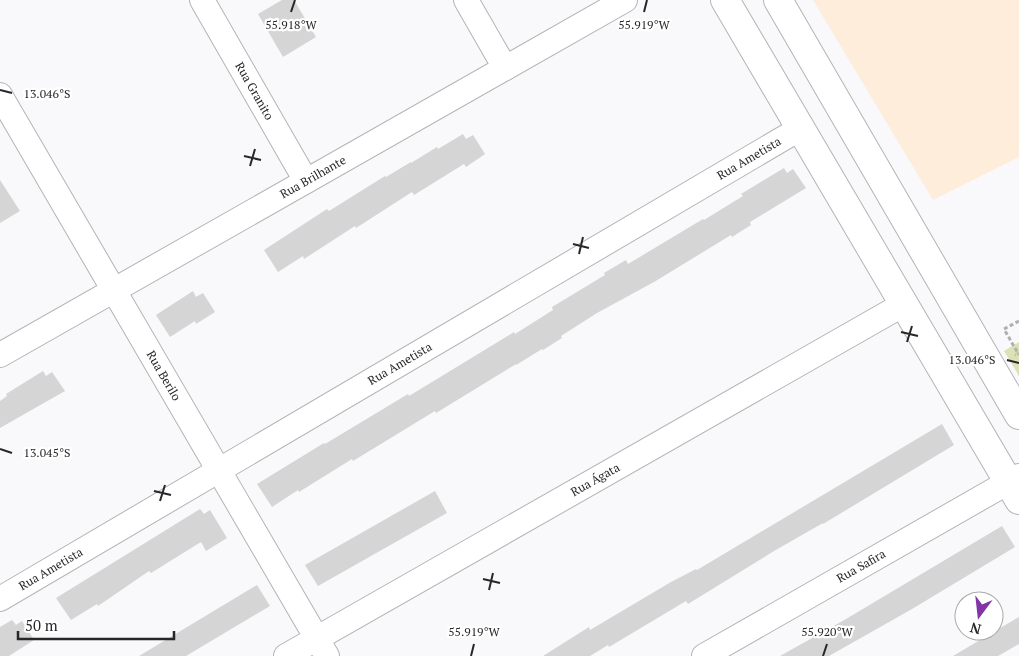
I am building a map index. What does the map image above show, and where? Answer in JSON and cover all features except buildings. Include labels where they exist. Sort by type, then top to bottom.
[{"type":"street","name":"Rua Granito","points":[[202,0],[306,181]]},
{"type":"street","points":[[466,0],[505,68]]},
{"type":"street","name":"Rua Brilhante","points":[[0,355],[625,0]]},
{"type":"street","points":[[725,0],[904,304],[1016,486]]},
{"type":"street","points":[[778,0],[1019,415]]},
{"type":"street","name":"Rua Berilo","points":[[0,95],[322,647]]},
{"type":"street","name":"Rua Ametista","points":[[0,599],[801,128]]},
{"type":"street","name":"Rua Ágata","points":[[286,656],[322,647],[904,304]]},
{"type":"street","name":"Rua Safira","points":[[704,656],[1016,486]]},
{"type":"path","points":[[1019,321],[1004,329],[1019,354]]},
{"type":"shaded area","points":[[813,0],[1019,0],[1019,157],[933,200]]},
{"type":"green space","points":[[1019,342],[1019,376],[1004,351]]}]
